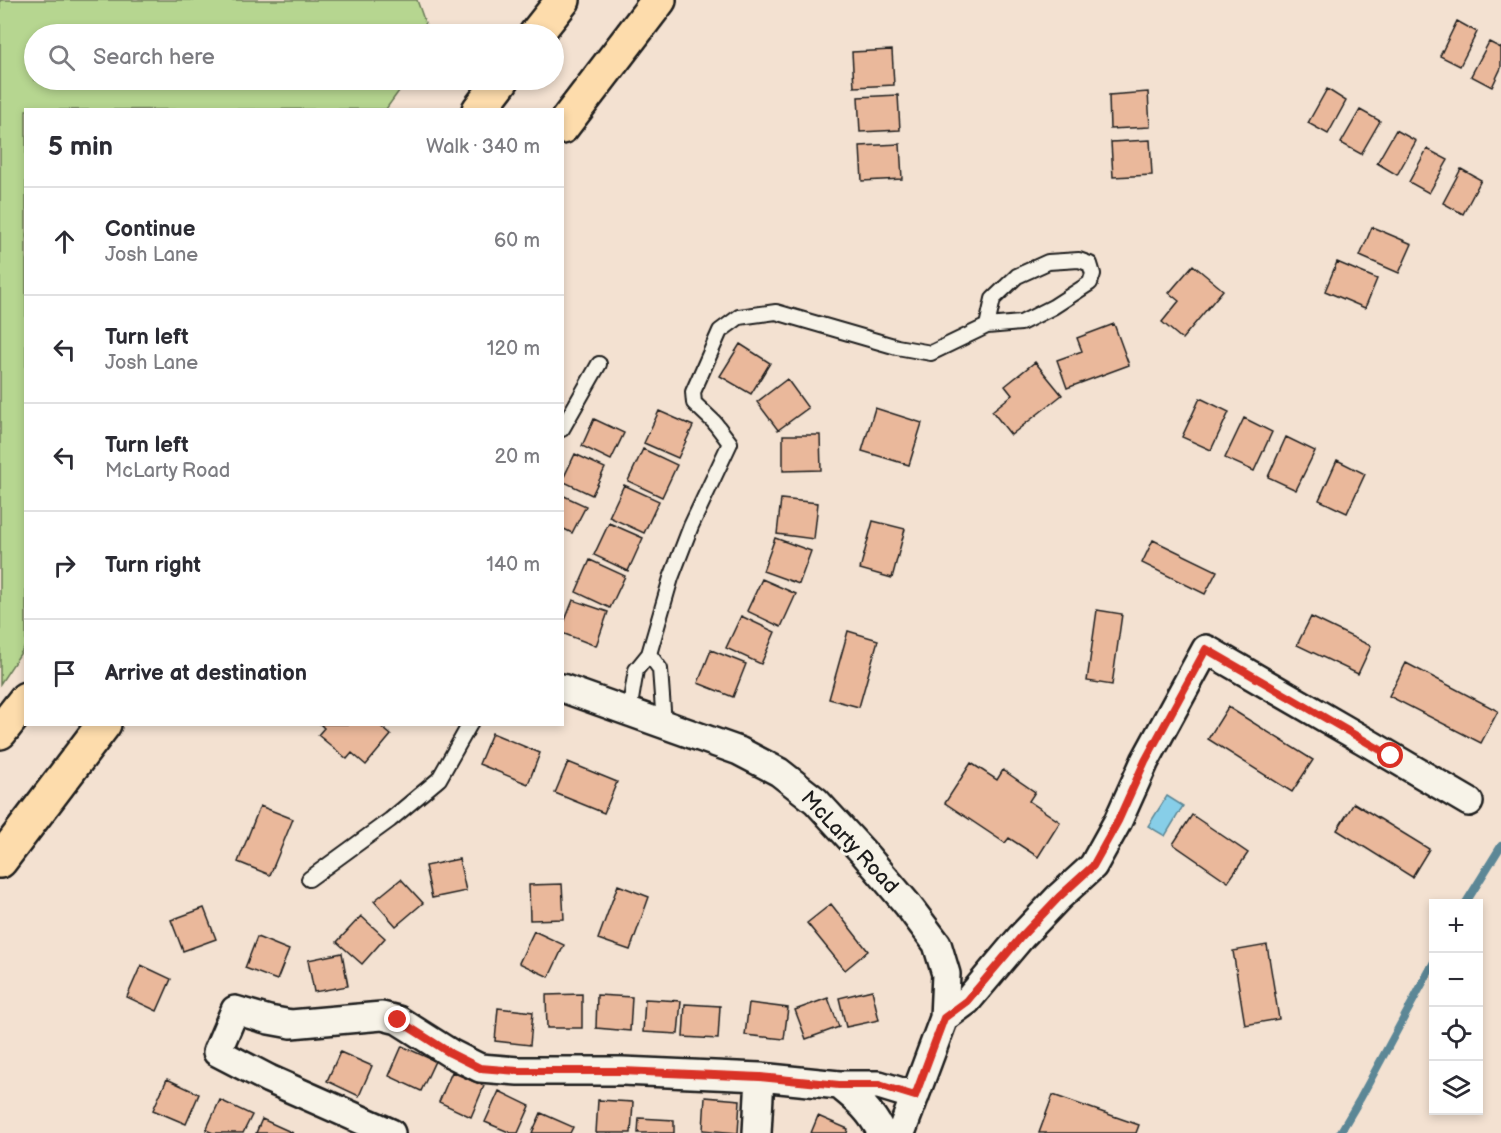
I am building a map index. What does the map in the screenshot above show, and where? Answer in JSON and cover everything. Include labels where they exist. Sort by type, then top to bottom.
[{"type":"highway","points":[[544,24],[563,0]]},
{"type":"highway","points":[[564,124],[659,0]]},
{"type":"highway","points":[[481,108],[494,90]]},
{"type":"highway","points":[[0,732],[24,702]]},
{"type":"highway","points":[[0,861],[103,726]]},
{"type":"street","points":[[944,1018],[967,1001],[1021,937],[1093,866],[1118,821],[1145,761],[1206,649],[1469,802]]},
{"type":"street","name":"McLarty Road","points":[[564,689],[739,751],[779,772],[816,801],[907,904],[937,944],[946,974],[944,1018],[901,1133]]},
{"type":"street","points":[[391,1133],[269,1079],[217,1052],[235,1010],[291,1024],[382,1016],[398,1020],[450,1053],[480,1068],[760,1077],[839,1085],[879,1085],[915,1096]]},
{"type":"street","points":[[757,1133],[760,1077]]},
{"type":"street","points":[[839,1085],[862,1104],[882,1133]]},
{"type":"lane","points":[[629,712],[636,670],[649,654],[671,578],[691,526],[730,443],[714,422],[694,403],[693,392],[720,331],[739,317],[776,312],[897,347],[931,353],[987,326],[1021,322],[1053,307],[1090,283],[1093,274],[1090,264],[1079,260],[1048,262],[1017,276],[993,299],[987,326]]},
{"type":"lane","points":[[564,425],[599,363]]},
{"type":"lane","points":[[649,654],[660,669],[664,724]]},
{"type":"lane","points":[[309,879],[390,820],[439,779],[469,726]]},
{"type":"green space","points":[[0,0],[417,0],[425,24],[24,24],[24,90],[400,90],[387,108],[24,108],[24,648],[0,684]]},
{"type":"water","points":[[1167,796],[1183,806],[1165,836],[1148,826]]},
{"type":"building","points":[[1457,21],[1477,32],[1460,66],[1440,56]]},
{"type":"building","points":[[1489,42],[1501,48],[1501,68],[1492,87],[1471,76]]},
{"type":"building","points":[[892,50],[894,85],[854,87],[852,52]]},
{"type":"building","points":[[1327,89],[1346,101],[1328,134],[1308,123]]},
{"type":"building","points":[[1148,92],[1150,127],[1110,129],[1109,95]]},
{"type":"building","points":[[898,95],[900,130],[860,132],[858,97]]},
{"type":"building","points":[[1360,110],[1380,121],[1361,154],[1341,143]]},
{"type":"building","points":[[1396,130],[1416,141],[1397,175],[1377,163]]},
{"type":"building","points":[[1150,140],[1152,175],[1113,177],[1111,142]]},
{"type":"building","points":[[900,144],[902,179],[862,181],[860,146]]},
{"type":"building","points":[[1427,149],[1448,160],[1429,193],[1409,182]]},
{"type":"building","points":[[1461,169],[1481,180],[1463,214],[1443,203]]},
{"type":"building","points":[[1372,227],[1412,244],[1399,273],[1360,256]]},
{"type":"building","points":[[1337,262],[1377,279],[1365,308],[1325,291]]},
{"type":"building","points":[[1193,265],[1223,290],[1182,339],[1162,322],[1179,301],[1169,293]]},
{"type":"building","points":[[1114,324],[1129,365],[1067,388],[1057,360],[1082,351],[1077,338]]},
{"type":"building","points":[[740,344],[770,363],[751,394],[720,376]]},
{"type":"building","points":[[1035,362],[1062,395],[1011,435],[992,411],[1012,395],[1005,386]]},
{"type":"building","points":[[787,379],[808,408],[778,430],[757,402]]},
{"type":"building","points":[[1200,398],[1229,412],[1211,450],[1182,437]]},
{"type":"building","points":[[875,408],[922,423],[909,465],[862,451]]},
{"type":"building","points":[[659,411],[693,426],[678,458],[644,443]]},
{"type":"building","points":[[1244,418],[1272,432],[1254,471],[1225,458]]},
{"type":"building","points":[[594,419],[624,433],[611,460],[582,446]]},
{"type":"building","points":[[783,435],[820,435],[821,470],[783,471]]},
{"type":"building","points":[[1286,437],[1315,451],[1296,490],[1268,477]]},
{"type":"building","points":[[643,449],[677,465],[662,497],[628,481]]},
{"type":"building","points":[[575,454],[605,468],[592,495],[564,482],[564,477]]},
{"type":"building","points":[[1337,460],[1365,474],[1347,513],[1319,500]]},
{"type":"building","points":[[624,485],[659,501],[644,533],[609,517]]},
{"type":"building","points":[[564,496],[586,506],[572,533],[564,529]]},
{"type":"building","points":[[781,499],[818,503],[814,539],[777,534]]},
{"type":"building","points":[[873,521],[905,529],[892,578],[860,569]]},
{"type":"building","points":[[609,523],[643,538],[628,571],[594,555]]},
{"type":"building","points":[[775,538],[811,551],[799,584],[763,571]]},
{"type":"building","points":[[1153,540],[1217,571],[1205,594],[1142,563]]},
{"type":"building","points":[[590,560],[625,576],[610,608],[576,592]]},
{"type":"building","points":[[762,579],[796,594],[781,627],[747,611]]},
{"type":"building","points":[[573,600],[608,612],[596,646],[564,634],[564,623]]},
{"type":"building","points":[[1097,610],[1122,614],[1112,685],[1087,681]]},
{"type":"building","points":[[741,616],[775,632],[761,664],[726,648]]},
{"type":"building","points":[[1311,617],[1371,646],[1358,674],[1297,645]]},
{"type":"building","points":[[848,631],[878,640],[859,707],[829,699]]},
{"type":"building","points":[[711,650],[746,664],[733,697],[698,683]]},
{"type":"building","points":[[1406,663],[1498,711],[1481,743],[1389,696]]},
{"type":"building","points":[[1228,707],[1313,760],[1292,792],[1208,739]]},
{"type":"building","points":[[322,726],[380,726],[391,735],[366,765],[352,753],[347,759],[318,735],[324,728]]},
{"type":"building","points":[[492,733],[540,753],[528,784],[479,764]]},
{"type":"building","points":[[568,762],[617,782],[604,813],[555,793]]},
{"type":"building","points":[[971,763],[997,780],[1003,770],[1035,792],[1029,801],[1060,822],[1038,857],[1009,838],[1005,843],[945,803]]},
{"type":"building","points":[[1354,803],[1429,849],[1412,877],[1337,830]]},
{"type":"building","points":[[260,806],[293,819],[270,875],[238,862]]},
{"type":"building","points":[[1192,815],[1248,853],[1228,882],[1173,844]]},
{"type":"building","points":[[459,859],[466,891],[432,898],[425,866]]},
{"type":"building","points":[[401,879],[423,903],[396,926],[374,901]]},
{"type":"building","points":[[562,884],[564,919],[530,920],[529,885]]},
{"type":"building","points":[[618,885],[649,897],[630,950],[598,939]]},
{"type":"building","points":[[831,904],[868,951],[845,970],[807,923]]},
{"type":"building","points":[[204,908],[216,939],[183,951],[171,920]]},
{"type":"building","points":[[361,916],[385,938],[362,964],[337,942]]},
{"type":"building","points":[[534,931],[564,945],[549,977],[519,963]]},
{"type":"building","points":[[257,937],[289,950],[277,980],[245,968]]},
{"type":"building","points":[[1267,945],[1279,1019],[1245,1025],[1233,951]]},
{"type":"building","points":[[342,953],[348,986],[314,992],[308,960]]},
{"type":"building","points":[[141,965],[171,979],[157,1011],[127,997]]},
{"type":"building","points":[[872,990],[879,1020],[846,1027],[839,998]]},
{"type":"building","points":[[582,994],[582,1028],[547,1028],[546,995]]},
{"type":"building","points":[[597,995],[632,997],[630,1031],[596,1028]]},
{"type":"building","points":[[828,998],[839,1027],[806,1039],[795,1010]]},
{"type":"building","points":[[645,999],[681,1001],[678,1034],[643,1032]]},
{"type":"building","points":[[749,1003],[788,1008],[784,1039],[745,1035]]},
{"type":"building","points":[[685,1004],[720,1006],[718,1039],[683,1037]]},
{"type":"building","points":[[498,1008],[533,1012],[530,1045],[495,1041]]},
{"type":"building","points":[[402,1046],[435,1061],[421,1091],[389,1076]]},
{"type":"building","points":[[340,1052],[372,1066],[359,1096],[327,1081]]},
{"type":"building","points":[[452,1072],[484,1086],[471,1117],[439,1102]]},
{"type":"building","points":[[167,1079],[199,1094],[186,1124],[153,1110]]},
{"type":"building","points":[[499,1091],[530,1106],[518,1133],[511,1133],[485,1122]]},
{"type":"building","points":[[1053,1095],[1139,1125],[1136,1133],[1039,1133]]},
{"type":"building","points":[[705,1097],[740,1100],[738,1133],[703,1130]]},
{"type":"building","points":[[220,1100],[252,1115],[243,1133],[213,1133],[206,1130]]},
{"type":"building","points":[[598,1100],[633,1102],[631,1133],[596,1133]]},
{"type":"building","points":[[541,1113],[573,1127],[570,1133],[532,1133]]},
{"type":"building","points":[[818,1116],[848,1129],[847,1133],[811,1133]]},
{"type":"building","points":[[639,1118],[674,1120],[674,1133],[638,1133]]},
{"type":"building","points":[[262,1119],[293,1133],[256,1133]]},
{"type":"waterway","points":[[1468,899],[1501,846]]},
{"type":"waterway","points":[[1340,1133],[1429,971]]},
{"type":"route","points":[[398,1020],[450,1053],[480,1068],[760,1077],[839,1085],[879,1085],[915,1096],[944,1018],[967,1001],[1021,937],[1093,866],[1118,821],[1145,761],[1206,649],[1391,756]]}]
